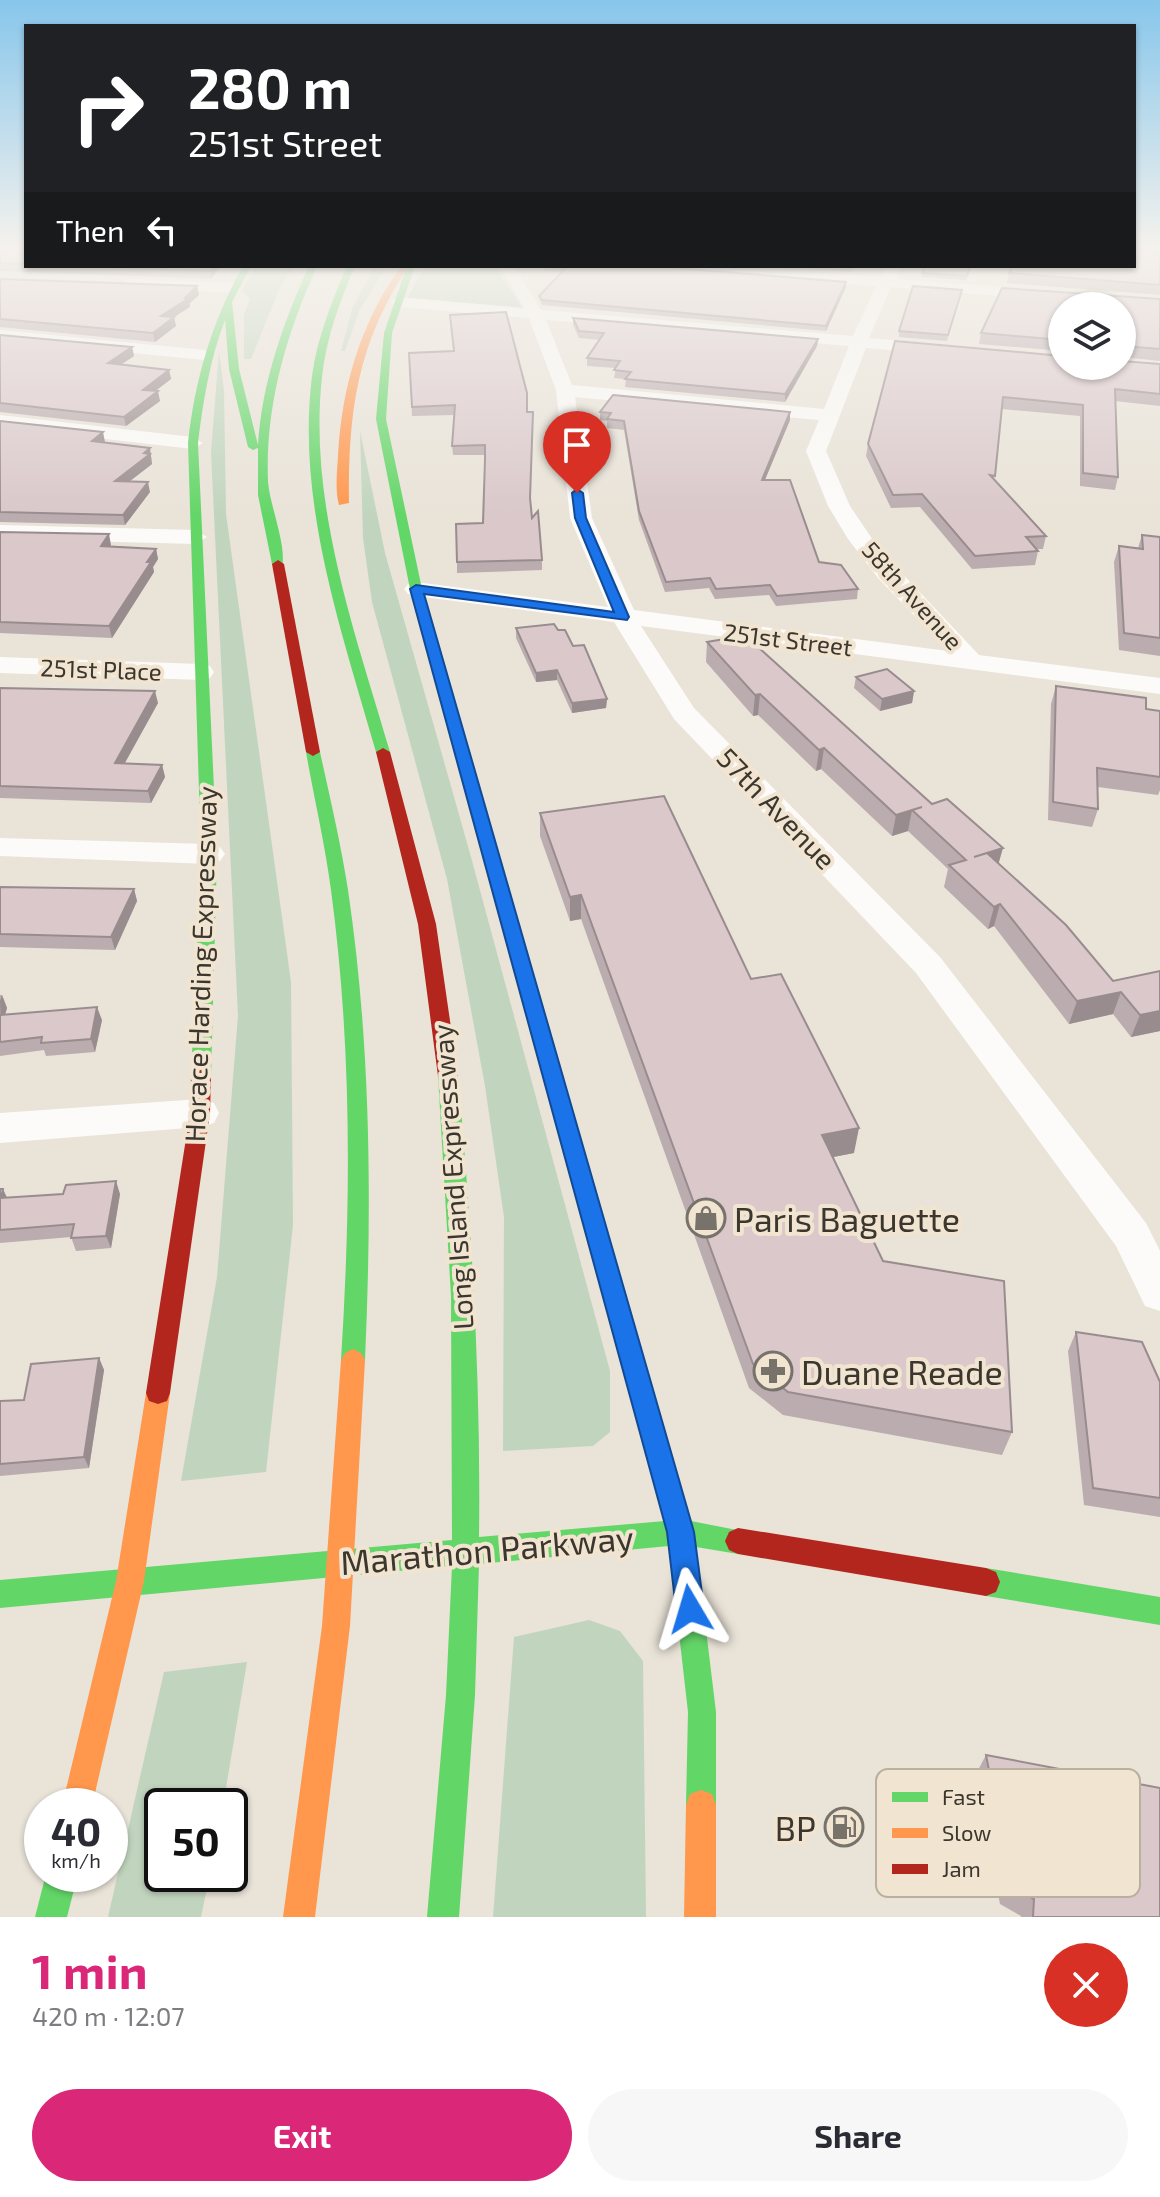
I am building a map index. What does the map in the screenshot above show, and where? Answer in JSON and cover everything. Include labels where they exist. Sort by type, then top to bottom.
[{"type":"main road","name":"Horace Harding Expressway","points":[[81,1788],[130,1581],[200,1113],[209,854],[193,443],[196,394],[213,336]]},
{"type":"main road","points":[[233,336],[234,369],[263,486],[342,905],[357,1084],[357,1302],[336,1626],[299,1917]]},
{"type":"main road","points":[[263,486],[264,429],[281,336]]},
{"type":"main road","name":"Long Island Expressway","points":[[323,336],[313,424],[318,482],[351,645],[419,887],[450,1071],[464,1293],[463,1626],[443,1917]]},
{"type":"main road","points":[[351,645],[342,486],[350,382],[363,336]]},
{"type":"main road","points":[[388,336],[381,419],[416,589],[681,1532],[702,1712],[700,1917]]},
{"type":"main road","name":"Marathon Parkway","points":[[0,1594],[681,1532],[1160,1611]]},
{"type":"main road","points":[[51,1917],[57,1892]]},
{"type":"street","points":[[15,336],[205,355]]},
{"type":"street","name":"57th Avenue","points":[[545,336],[565,390],[581,518],[622,617],[684,713],[928,965],[1131,1235],[1160,1293]]},
{"type":"street","points":[[794,336],[956,350]]},
{"type":"street","name":"58th Avenue","points":[[861,336],[816,451],[843,514],[914,604],[972,662]]},
{"type":"street","points":[[565,390],[832,416]]},
{"type":"street","points":[[0,421],[193,443]]},
{"type":"street","points":[[0,532],[196,537]]},
{"type":"street","name":"251st Street","points":[[416,589],[1160,686]]},
{"type":"street","name":"251st Place","points":[[0,665],[201,672]]},
{"type":"street","points":[[0,847],[209,854]]},
{"type":"street","points":[[0,1128],[200,1113]]},
{"type":"green space","points":[[244,336],[260,336],[251,359],[244,359]]},
{"type":"green space","points":[[345,336],[350,336],[345,351],[341,351]]},
{"type":"green space","points":[[219,351],[224,390],[226,514],[291,982],[293,1225],[266,1472],[181,1481],[217,1277],[238,1016],[211,452]]},
{"type":"green space","points":[[360,431],[385,553],[610,1371],[610,1432],[593,1446],[503,1451],[504,1217],[485,1086],[447,879],[372,602],[363,538]]},
{"type":"green space","points":[[589,1620],[620,1631],[643,1661],[646,1917],[493,1917],[514,1637]]},
{"type":"green space","points":[[247,1662],[226,1788],[144,1788],[144,1892],[206,1892],[201,1917],[108,1917],[114,1892],[128,1892],[128,1830],[164,1672]]},
{"type":"building","points":[[0,336],[132,347],[108,363],[169,370],[143,390],[158,391],[124,417],[0,403]]},
{"type":"building","points":[[452,336],[512,336],[527,393],[527,412],[533,412],[530,498],[532,518],[538,511],[542,560],[457,562],[456,524],[483,523],[485,445],[452,446],[455,405],[412,407],[409,353],[454,351]]},
{"type":"building","points":[[602,336],[818,339],[785,394],[625,379],[631,372],[614,370],[620,361],[587,358]]},
{"type":"building","points":[[1136,336],[1160,336],[1160,349],[1136,347]]},
{"type":"building","points":[[895,341],[1048,355],[1048,380],[1136,380],[1136,362],[1160,364],[1160,394],[1115,389],[1118,477],[1083,473],[1083,405],[1003,397],[995,476],[990,475],[1046,536],[1026,537],[1038,551],[975,556],[922,494],[893,495],[868,444]]},
{"type":"building","points":[[613,395],[790,412],[762,480],[790,480],[819,562],[841,565],[858,589],[777,596],[770,585],[716,589],[710,578],[666,582],[639,511],[624,421],[607,419],[611,413],[600,412]]},
{"type":"building","points":[[0,421],[103,432],[92,441],[150,448],[144,453],[150,454],[115,481],[148,482],[123,515],[0,512]]},
{"type":"building","points":[[0,532],[109,534],[101,546],[156,549],[147,562],[151,562],[109,626],[0,622]]},
{"type":"building","points":[[1142,535],[1160,537],[1160,638],[1124,633],[1119,546],[1143,549]]},
{"type":"building","points":[[554,624],[558,630],[565,630],[573,646],[584,645],[607,699],[572,703],[557,670],[536,673],[516,628]]},
{"type":"building","points":[[742,636],[748,638],[932,804],[947,799],[1003,848],[974,857],[987,853],[1066,925],[1113,981],[1160,971],[1160,1011],[1140,1015],[1121,992],[1077,1001],[1000,904],[994,907],[949,865],[966,860],[912,810],[896,815],[824,748],[819,750],[760,694],[755,695],[707,642]]},
{"type":"building","points":[[887,669],[914,691],[882,699],[856,677]]},
{"type":"building","points":[[1056,686],[1146,698],[1146,709],[1160,711],[1160,777],[1097,768],[1098,809],[1053,802]]},
{"type":"building","points":[[0,688],[155,691],[115,763],[162,765],[148,791],[0,786]]},
{"type":"building","points":[[664,796],[751,979],[781,974],[859,1128],[822,1135],[883,1261],[1004,1281],[1012,1432],[788,1392],[753,1364],[581,895],[570,897],[540,813]]},
{"type":"building","points":[[0,887],[134,889],[111,937],[0,934]]},
{"type":"building","points":[[97,1007],[91,1039],[41,1043],[42,1037],[0,1042],[0,1015]]},
{"type":"building","points":[[116,1181],[106,1236],[71,1238],[74,1224],[0,1230],[0,1189],[3,1189],[1,1198],[63,1194],[66,1185]]},
{"type":"building","points":[[1076,1332],[1142,1342],[1160,1382],[1160,1498],[1093,1488]]},
{"type":"building","points":[[99,1358],[84,1457],[0,1464],[0,1401],[24,1400],[31,1364]]},
{"type":"building","points":[[986,1755],[1060,1769],[989,1769]]},
{"type":"building","points":[[1140,1784],[1160,1788],[1160,1917],[1033,1917],[1034,1899],[1030,1897],[1140,1897]]},
{"type":"traffic: fast","points":[[201,1077],[209,854],[193,443],[199,396],[215,336]]},
{"type":"traffic: fast","points":[[231,336],[234,369],[253,447]]},
{"type":"traffic: fast","points":[[278,564],[267,515],[262,457],[268,400],[285,336]]},
{"type":"traffic: fast","points":[[326,336],[317,376],[314,421],[316,468],[332,566],[383,752]]},
{"type":"traffic: fast","points":[[388,336],[381,419],[416,589],[521,963]]},
{"type":"traffic: fast","points":[[313,752],[339,888],[353,1020],[359,1190],[353,1360]]},
{"type":"traffic: fast","points":[[443,1917],[460,1695],[466,1516],[463,1296],[448,1076]]},
{"type":"traffic: fast","points":[[597,1234],[681,1532],[702,1712],[701,1805]]},
{"type":"traffic: fast","points":[[0,1594],[681,1532],[738,1541]]},
{"type":"traffic: fast","points":[[986,1582],[1160,1611]]},
{"type":"traffic: fast","points":[[51,1917],[57,1892]]},
{"type":"traffic: slow","points":[[343,503],[348,408],[366,336]]},
{"type":"traffic: slow","points":[[299,1917],[336,1626],[353,1360]]},
{"type":"traffic: slow","points":[[81,1788],[130,1581],[158,1393]]},
{"type":"traffic: slow","points":[[700,1917],[701,1805]]},
{"type":"traffic: jam","points":[[278,564],[313,752]]},
{"type":"traffic: jam","points":[[383,752],[427,924],[448,1076]]},
{"type":"traffic: jam","points":[[521,963],[597,1234]]},
{"type":"traffic: jam","points":[[158,1393],[200,1113],[201,1077]]},
{"type":"traffic: jam","points":[[738,1541],[986,1582]]},
{"type":"place","name":"Paris Baguette","points":[[706,1218]]},
{"type":"place","name":"Duane Reade","points":[[773,1371]]},
{"type":"place","name":"BP","points":[[844,1827]]},
{"type":"route","points":[[577,493],[581,518],[619,603],[622,617],[416,589],[681,1532],[690,1609]]}]
